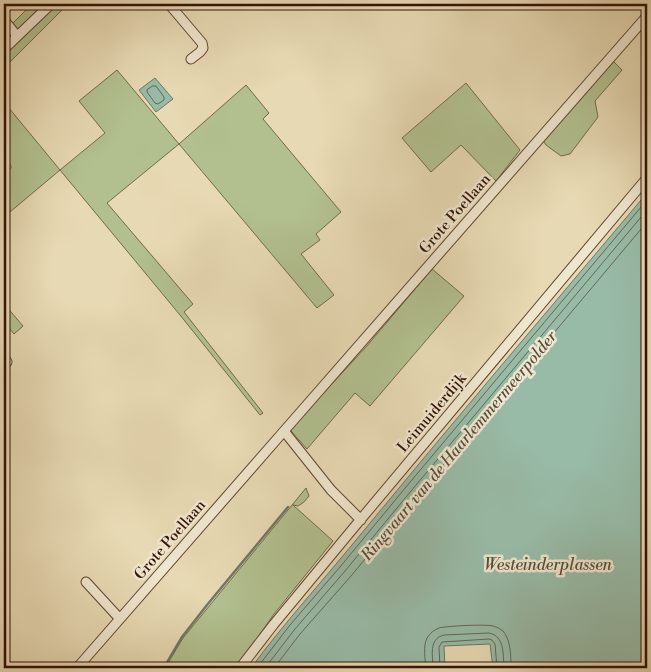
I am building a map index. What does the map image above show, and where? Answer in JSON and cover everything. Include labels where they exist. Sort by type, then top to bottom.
[{"type":"street","points":[[4,49],[51,4]]},
{"type":"street","points":[[169,4],[202,43],[203,48],[191,59]]},
{"type":"street","name":"Grote Poellaan","points":[[77,668],[647,16]]},
{"type":"street","points":[[4,20],[18,36]]},
{"type":"street","name":"Leimuiderdijk","points":[[240,668],[280,616],[647,178]]},
{"type":"street","points":[[284,430],[331,490],[361,520]]},
{"type":"street","points":[[86,582],[120,619]]},
{"type":"shaded area","points":[[32,4],[46,4],[4,44],[4,32]]},
{"type":"shaded area","points":[[56,4],[68,4],[4,68],[4,54]]},
{"type":"shaded area","points":[[613,61],[622,70],[595,101],[598,117],[570,154],[561,156],[546,145],[543,140]]},
{"type":"shaded area","points":[[117,70],[179,144],[107,203],[193,304],[184,312],[263,413],[260,415],[60,170],[105,133],[79,101]]},
{"type":"shaded area","points":[[466,83],[520,150],[496,181],[461,145],[431,172],[402,138]]},
{"type":"shaded area","points":[[246,85],[269,113],[263,119],[341,212],[316,234],[320,240],[301,254],[334,295],[317,308],[179,144]]},
{"type":"shaded area","points":[[4,102],[60,170],[4,217],[4,174],[11,166],[4,157]]},
{"type":"shaded area","points":[[432,269],[464,296],[370,406],[355,393],[307,449],[291,431],[293,426],[366,347]]},
{"type":"shaded area","points":[[5,305],[23,326],[14,334],[4,322]]},
{"type":"shaded area","points":[[306,488],[309,496],[298,506],[293,505],[333,541],[274,614],[236,668],[165,668],[183,638]]},
{"type":"water","points":[[155,78],[173,99],[156,112],[139,90]]},
{"type":"water","name":"Westeinderplassen","points":[[647,193],[647,668],[493,668],[490,644],[444,646],[445,668],[251,668],[289,619]]},
{"type":"waterway","points":[[165,666],[182,637],[288,507]]},
{"type":"water label","name":"Ringvaart van de Haarlemmermeerpolder","points":[[459,446]]}]
